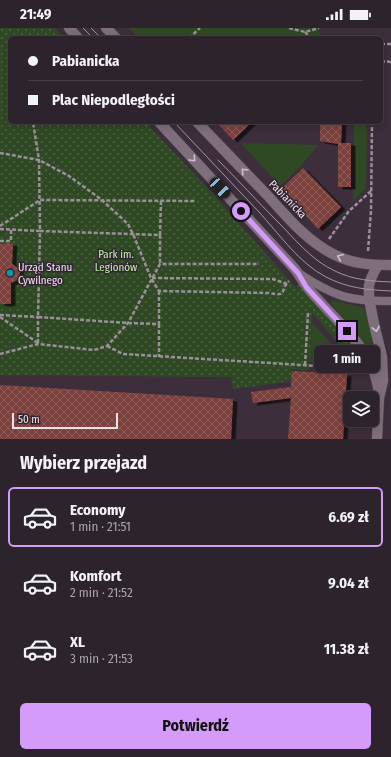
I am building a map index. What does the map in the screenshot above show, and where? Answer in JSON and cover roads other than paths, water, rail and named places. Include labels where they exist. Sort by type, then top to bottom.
[{"type":"street","points":[[68,28],[76,36]]},
{"type":"street","points":[[106,28],[114,36]]},
{"type":"street","points":[[161,124],[347,331],[368,359],[377,381],[378,391]]},
{"type":"street","name":"Pabianicka","points":[[199,124],[294,223],[326,251],[345,259],[363,264],[391,265]]},
{"type":"street","points":[[378,265],[372,275],[369,290],[382,357],[383,381],[379,398]]},
{"type":"street","points":[[377,439],[378,427]]},
{"type":"lane","points":[[296,276],[333,293],[349,298],[370,301],[391,301]]},
{"type":"tram line","points":[[83,28],[91,36]]},
{"type":"tram line","points":[[91,28],[99,36]]},
{"type":"tram line","points":[[176,124],[259,212],[290,248],[316,271],[342,284],[366,289],[391,291]]},
{"type":"tram line","points":[[218,160],[297,242],[318,261],[335,271],[355,278],[391,282]]},
{"type":"place","name":"Urząd Stanu Cywilnego","points":[[10,273]]},
{"type":"park label","name":"Park im. Legionów","points":[[116,260]]}]
